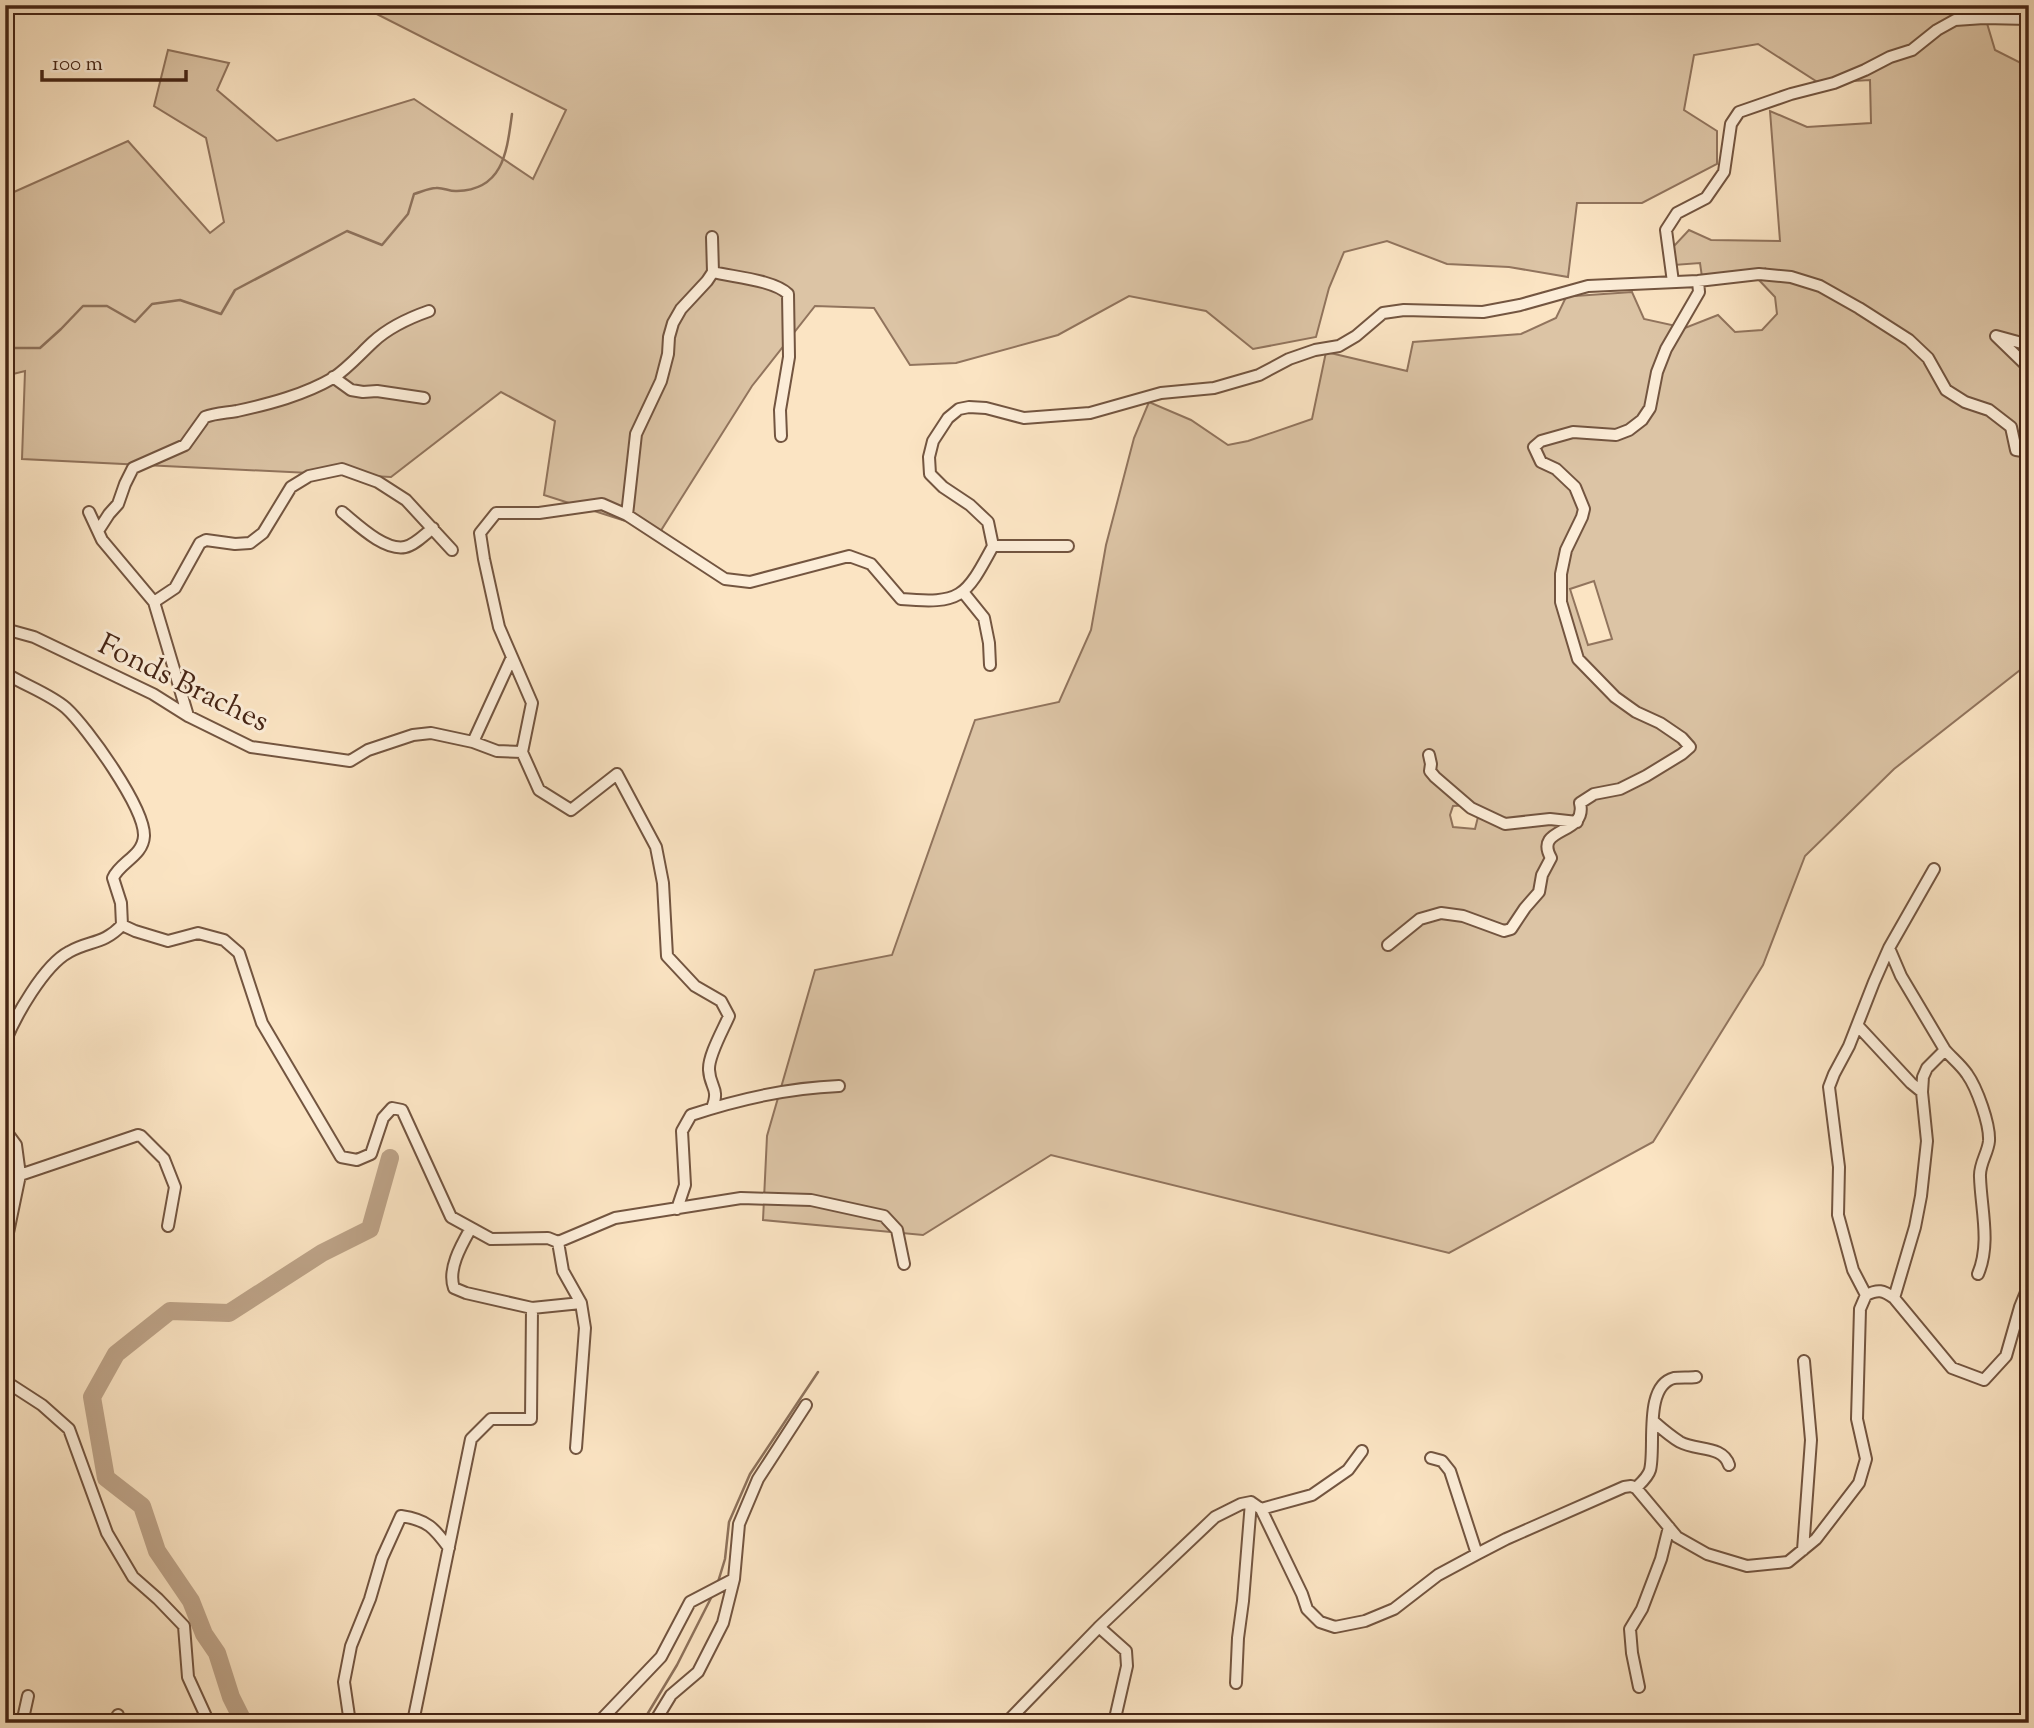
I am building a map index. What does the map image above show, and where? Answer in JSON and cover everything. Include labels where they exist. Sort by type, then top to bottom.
[{"type":"street","points":[[1673,282],[1666,230],[1677,213],[1706,198],[1724,173],[1731,124],[1739,112],[1834,83],[1890,57],[1912,50],[1955,20],[2029,19]]},
{"type":"street","points":[[627,515],[636,434],[661,381],[673,323],[681,309],[713,272],[712,237]]},
{"type":"street","points":[[713,272],[772,285],[788,294],[789,357],[780,410],[781,436]]},
{"type":"street","points":[[712,1108],[717,1096],[709,1069],[729,1016],[721,1001],[695,986],[667,956],[663,883],[656,847],[617,774],[571,810],[539,790],[522,752],[532,703],[499,627],[481,533],[496,513],[539,513],[602,504],[627,515],[725,579],[750,582],[849,556],[871,564],[901,598],[950,600],[963,592],[976,577],[993,546],[988,522],[930,474],[929,457],[933,441],[948,418],[959,410],[968,407],[986,408],[1024,418],[1090,413],[1160,393],[1214,388],[1259,375],[1289,359],[1315,350],[1339,346],[1356,336],[1383,313],[1404,310],[1483,312],[1588,286],[1698,281],[1759,274],[1791,277],[1820,286],[1859,308],[1909,341],[1928,358],[1947,390],[1965,402],[1989,410],[2011,427],[2016,450],[2029,452]]},
{"type":"street","points":[[1388,945],[1420,919],[1441,913],[1463,916],[1504,931],[1511,929],[1539,892],[1542,875],[1551,858],[1548,843],[1556,833],[1577,822],[1582,812],[1580,803],[1594,794],[1620,789],[1666,765],[1690,747],[1660,723],[1636,712],[1615,697],[1578,659],[1561,602],[1562,574],[1566,550],[1583,517],[1584,509],[1575,487],[1556,469],[1542,462],[1534,447],[1541,441],[1573,432],[1616,435],[1629,430],[1642,420],[1650,408],[1657,372],[1666,349],[1699,292],[1698,281]]},
{"type":"street","points":[[98,531],[118,504],[133,468],[186,445],[205,417],[286,398],[333,377],[376,339],[411,317],[429,311]]},
{"type":"street","points":[[2029,345],[1996,336],[2029,368]]},
{"type":"street","points":[[333,377],[351,390],[424,398]]},
{"type":"street","points":[[154,602],[176,588],[200,544],[206,540],[250,543],[263,533],[291,486],[309,476],[341,468],[378,482],[406,500],[452,550]]},
{"type":"street","points":[[89,512],[102,540],[154,602],[188,716]]},
{"type":"street","points":[[342,512],[376,539],[396,547],[407,547],[433,528]]},
{"type":"street","points":[[993,546],[1068,546]]},
{"type":"street","points":[[963,592],[984,618],[990,665]]},
{"type":"street","name":"Fonds Braches","points":[[5,629],[34,637],[153,694],[188,716],[251,747],[349,761],[368,750],[413,735],[431,733],[473,742],[496,751],[522,752]]},
{"type":"street","points":[[473,742],[512,657]]},
{"type":"street","points":[[5,673],[66,708],[120,777],[139,817],[144,835],[135,855],[116,870],[113,878],[121,903],[122,925],[112,936],[69,952],[57,961],[40,980],[13,1022],[5,1042]]},
{"type":"street","points":[[1429,755],[1430,771],[1435,777],[1471,808],[1504,824],[1550,819],[1577,822]]},
{"type":"street","points":[[1866,1295],[1853,1270],[1838,1215],[1839,1167],[1829,1087],[1858,1026],[1889,948],[1934,869]]},
{"type":"street","points":[[122,925],[168,941],[198,933],[224,940],[239,953],[262,1023],[341,1157],[357,1160],[371,1154],[383,1118],[392,1108],[402,1110],[452,1217],[491,1239],[548,1238],[558,1242],[615,1218],[741,1198],[811,1200],[884,1216],[897,1230],[904,1264]]},
{"type":"street","points":[[1889,948],[1901,976],[1945,1050],[1968,1074],[1988,1126],[1987,1152],[1980,1171],[1984,1253],[1978,1274]]},
{"type":"street","points":[[1858,1026],[1911,1083],[1922,1091]]},
{"type":"street","points":[[1894,1298],[1915,1227],[1921,1196],[1927,1141],[1923,1077],[1927,1068],[1945,1050]]},
{"type":"street","points":[[677,1209],[685,1185],[682,1131],[691,1115],[802,1088],[839,1086]]},
{"type":"street","points":[[5,1130],[16,1145],[20,1175],[5,1247]]},
{"type":"street","points":[[20,1175],[141,1136],[164,1159],[174,1186],[169,1226]]},
{"type":"street","points":[[471,1228],[453,1269],[451,1278],[454,1287],[466,1293],[532,1308],[581,1303]]},
{"type":"street","points":[[558,1242],[563,1271],[581,1303],[585,1328],[576,1448]]},
{"type":"street","points":[[1006,1723],[1099,1627],[1215,1517],[1241,1504],[1251,1502],[1261,1509],[1307,1609],[1320,1622],[1335,1627],[1365,1621],[1394,1609],[1438,1575],[1506,1539],[1624,1487],[1636,1488],[1676,1537],[1707,1554],[1747,1566],[1788,1562],[1816,1539],[1859,1483],[1866,1459],[1857,1419],[1860,1309],[1866,1295],[1876,1290],[1885,1291],[1894,1298],[1952,1368],[1984,1380],[2006,1356],[2029,1285]]},
{"type":"street","points":[[426,1723],[414,1717],[471,1439],[491,1419],[531,1419],[532,1308]]},
{"type":"street","points":[[1803,1550],[1811,1440],[1804,1360]]},
{"type":"street","points":[[1636,1488],[1650,1471],[1654,1403],[1660,1390],[1674,1378],[1696,1377]]},
{"type":"street","points":[[5,1381],[42,1405],[69,1429],[107,1533],[132,1577],[184,1626],[188,1677],[209,1723]]},
{"type":"street","points":[[654,1723],[671,1695],[698,1672],[723,1623],[734,1578],[739,1524],[758,1479],[806,1405]]},
{"type":"street","points":[[1653,1421],[1680,1442],[1720,1453],[1727,1458],[1729,1465]]},
{"type":"street","points":[[1261,1509],[1312,1495],[1348,1470],[1362,1451]]},
{"type":"street","points":[[1431,1458],[1438,1459],[1448,1468],[1477,1555]]},
{"type":"street","points":[[1236,1683],[1251,1502]]},
{"type":"street","points":[[350,1723],[344,1682],[351,1646],[370,1599],[382,1558],[401,1516],[418,1518],[433,1527],[449,1548]]},
{"type":"street","points":[[1639,1687],[1630,1629],[1642,1609],[1661,1559],[1669,1527]]},
{"type":"street","points":[[598,1723],[661,1657],[690,1602],[734,1578]]},
{"type":"street","points":[[1099,1627],[1126,1651],[1127,1666],[1116,1714],[1121,1723]]},
{"type":"street","points":[[22,1723],[28,1696]]},
{"type":"shaded area","points":[[359,5],[1948,5],[1983,10],[1995,50],[2029,67],[2029,663],[1894,769],[1805,856],[1763,965],[1653,1142],[1449,1253],[1051,1155],[923,1235],[763,1220],[767,1136],[815,970],[892,955],[975,720],[1059,702],[1091,630],[1106,545],[1134,438],[1149,402],[1191,420],[1228,445],[1248,441],[1312,419],[1326,352],[1407,371],[1413,342],[1521,334],[1556,318],[1567,295],[1632,292],[1644,319],[1685,328],[1718,315],[1735,332],[1762,330],[1777,314],[1775,297],[1758,279],[1764,269],[1702,277],[1700,263],[1674,265],[1673,247],[1689,230],[1711,240],[1780,241],[1770,111],[1807,127],[1871,123],[1870,80],[1819,83],[1758,44],[1694,55],[1684,110],[1717,131],[1717,164],[1642,203],[1577,203],[1568,277],[1509,267],[1447,264],[1387,241],[1344,252],[1329,288],[1316,337],[1253,349],[1206,311],[1129,296],[1058,335],[956,363],[910,365],[874,308],[815,306],[752,386],[660,532],[544,495],[555,421],[501,392],[391,477],[22,459],[25,371],[5,376],[5,196],[128,141],[210,233],[224,222],[206,138],[154,106],[168,50],[229,63],[217,90],[277,141],[414,99],[533,179],[566,110]],"holes":[[[1594,581],[1612,639],[1588,645],[1570,589]],[[1472,805],[1479,813],[1475,829],[1453,827],[1450,815],[1453,806]]]},
{"type":"waterway","points":[[5,348],[40,348],[83,306],[107,306],[135,322],[152,304],[180,300],[221,314],[235,290],[347,231],[382,245],[408,214],[414,194],[433,188],[454,191],[473,189],[494,176],[505,154],[512,114]]},
{"type":"waterway","points":[[244,1723],[231,1697],[217,1653],[204,1634],[191,1601],[157,1551],[142,1506],[106,1478],[92,1397],[116,1354],[170,1311],[229,1313],[322,1253],[370,1229],[390,1158]]},
{"type":"waterway","points":[[718,1582],[725,1559],[729,1522],[750,1474],[818,1372]]},
{"type":"waterway","points":[[642,1723],[677,1665],[712,1596]]}]
